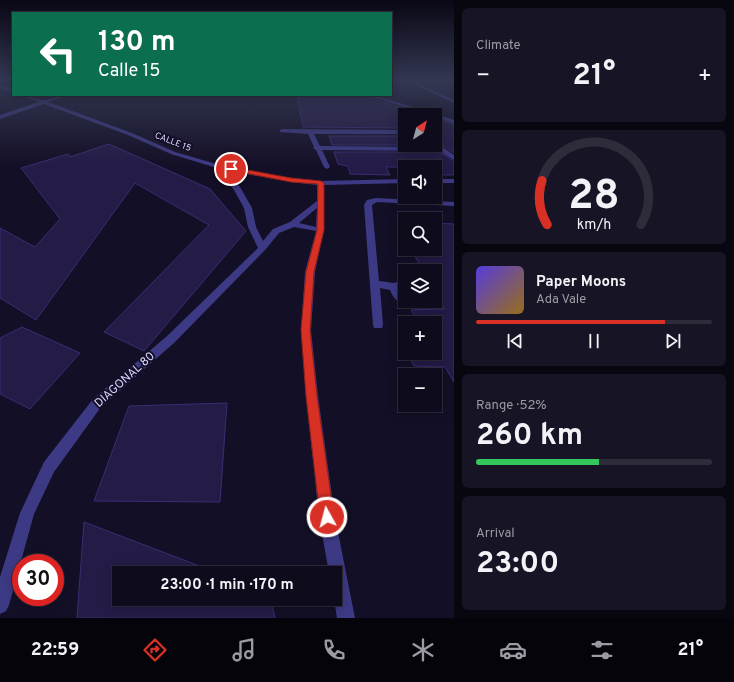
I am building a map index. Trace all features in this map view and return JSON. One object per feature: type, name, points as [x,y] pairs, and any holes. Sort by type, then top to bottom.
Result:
[{"type":"street","points":[[0,117],[26,109]]},
{"type":"street","name":"CALLE 15","points":[[61,109],[130,134],[173,153],[219,167],[291,180],[321,183],[398,181]]},
{"type":"street","points":[[417,109],[454,122]]},
{"type":"street","points":[[282,131],[398,132]]},
{"type":"street","points":[[310,132],[316,148],[327,167]]},
{"type":"street","points":[[316,148],[398,149]]},
{"type":"street","points":[[442,149],[454,158]]},
{"type":"street","points":[[219,167],[248,208],[252,227],[262,248]]},
{"type":"street","points":[[442,181],[454,181]]},
{"type":"street","points":[[321,183],[320,230],[310,272],[306,330],[312,396],[327,517],[346,618]]},
{"type":"street","points":[[378,325],[368,205],[370,202],[396,201],[454,204]]},
{"type":"street","name":"DIAGONAL 80","points":[[0,605],[27,514],[49,467],[97,403],[170,340],[262,248],[276,231],[293,224],[320,202]]},
{"type":"street","points":[[293,224],[320,230]]},
{"type":"street","points":[[374,284],[395,287]]},
{"type":"street","points":[[398,284],[395,287],[395,293],[398,298]]},
{"type":"building","points":[[300,109],[398,109],[398,128],[303,127]]},
{"type":"building","points":[[442,121],[454,125],[454,153],[442,146]]},
{"type":"building","points":[[329,136],[398,136],[398,145],[332,145]]},
{"type":"building","points":[[109,144],[210,189],[246,231],[144,351],[104,332],[209,225],[135,183],[36,320],[0,298],[0,228],[35,247],[60,219],[21,168],[68,154],[70,157]]},
{"type":"building","points":[[334,152],[439,152],[454,161],[454,175],[442,175],[442,160],[398,160],[398,167],[386,167],[390,175],[350,174],[348,166],[338,164]]},
{"type":"building","points":[[442,223],[454,224],[454,382],[445,367],[414,366],[411,360],[442,360],[442,316],[415,316],[411,310],[444,309],[442,305],[442,264],[419,264],[415,256],[442,256]]},
{"type":"building","points":[[22,327],[80,353],[30,409],[0,394],[0,338]]},
{"type":"building","points":[[227,403],[220,502],[94,501],[129,406]]},
{"type":"building","points":[[84,522],[200,566],[112,566],[112,606],[272,606],[275,618],[77,618]]},
{"type":"route","points":[[231,169],[291,180],[321,183],[320,230],[310,272],[306,330],[312,396],[327,517]]}]
